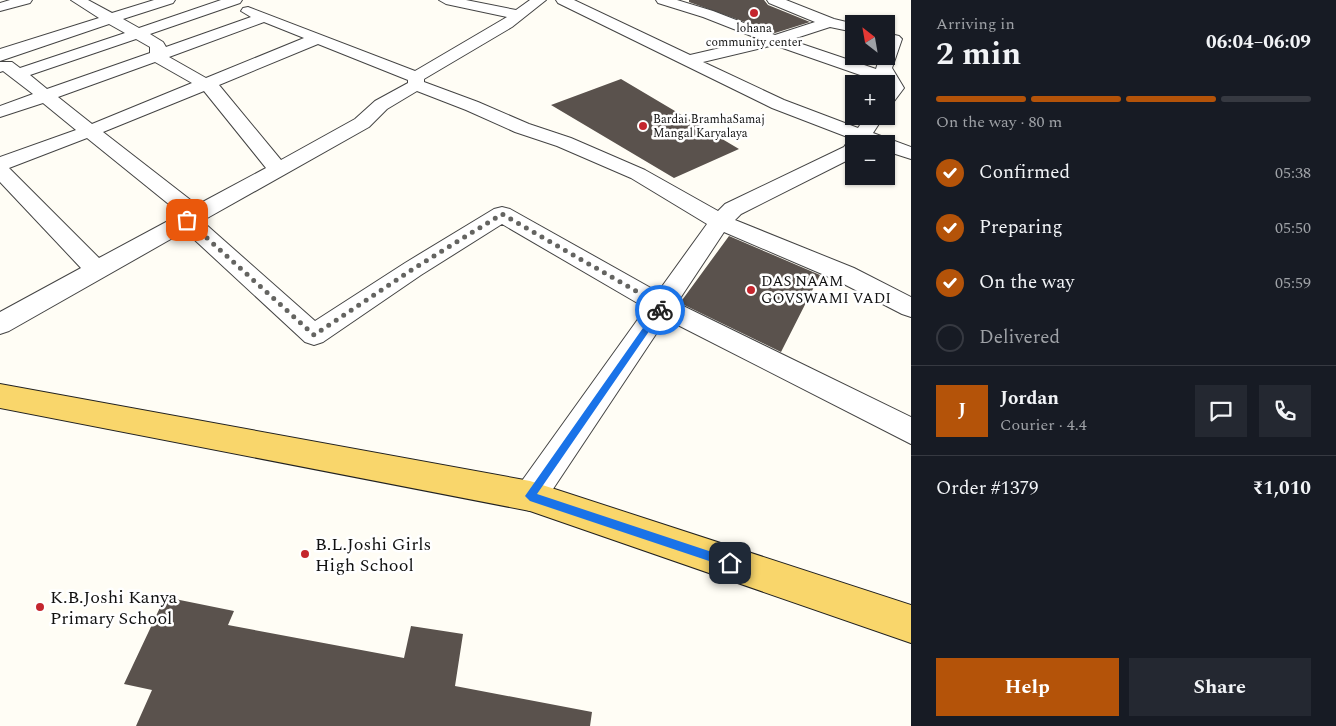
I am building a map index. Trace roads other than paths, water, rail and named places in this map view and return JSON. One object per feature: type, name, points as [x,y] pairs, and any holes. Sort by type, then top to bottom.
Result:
[{"type":"main road","points":[[0,396],[530,496],[911,624]]},
{"type":"street","points":[[0,7],[25,0]]},
{"type":"street","points":[[78,0],[158,44],[158,56]]},
{"type":"street","points":[[168,0],[4,53],[5,64],[90,131],[192,218],[314,335],[413,269],[502,214],[662,306],[911,430]]},
{"type":"street","points":[[446,0],[519,15]]},
{"type":"street","points":[[0,324],[362,123],[381,105],[539,0]]},
{"type":"street","points":[[563,0],[845,136]]},
{"type":"street","points":[[663,0],[708,14],[896,90]]},
{"type":"street","points":[[774,0],[829,22],[845,26]]},
{"type":"street","points":[[5,64],[137,33],[229,1],[522,128],[564,142],[638,174],[720,222],[845,274],[911,308]]},
{"type":"street","points":[[0,112],[265,17]]},
{"type":"street","points":[[690,60],[775,40],[829,22]]},
{"type":"street","points":[[895,33],[903,32]]},
{"type":"street","points":[[0,164],[90,131],[318,38]]},
{"type":"street","points":[[158,56],[214,89],[278,169]]},
{"type":"street","points":[[885,65],[884,68],[896,90]]},
{"type":"street","points":[[895,147],[911,153]]},
{"type":"street","points":[[530,496],[720,222],[733,209],[845,153]]},
{"type":"street","points":[[0,170],[97,270]]},
{"type":"place","name":"lohana community center","points":[[754,13]]},
{"type":"place","name":"Bardai BramhaSamaj Mangal Karyalaya","points":[[643,126]]},
{"type":"place","name":"DAS NAAM GOVSWAMI VADI","points":[[751,290]]},
{"type":"place","name":"B.L.Joshi Girls High School","points":[[305,554]]},
{"type":"place","name":"K.B.Joshi Kanya Primary School","points":[[40,607]]}]
